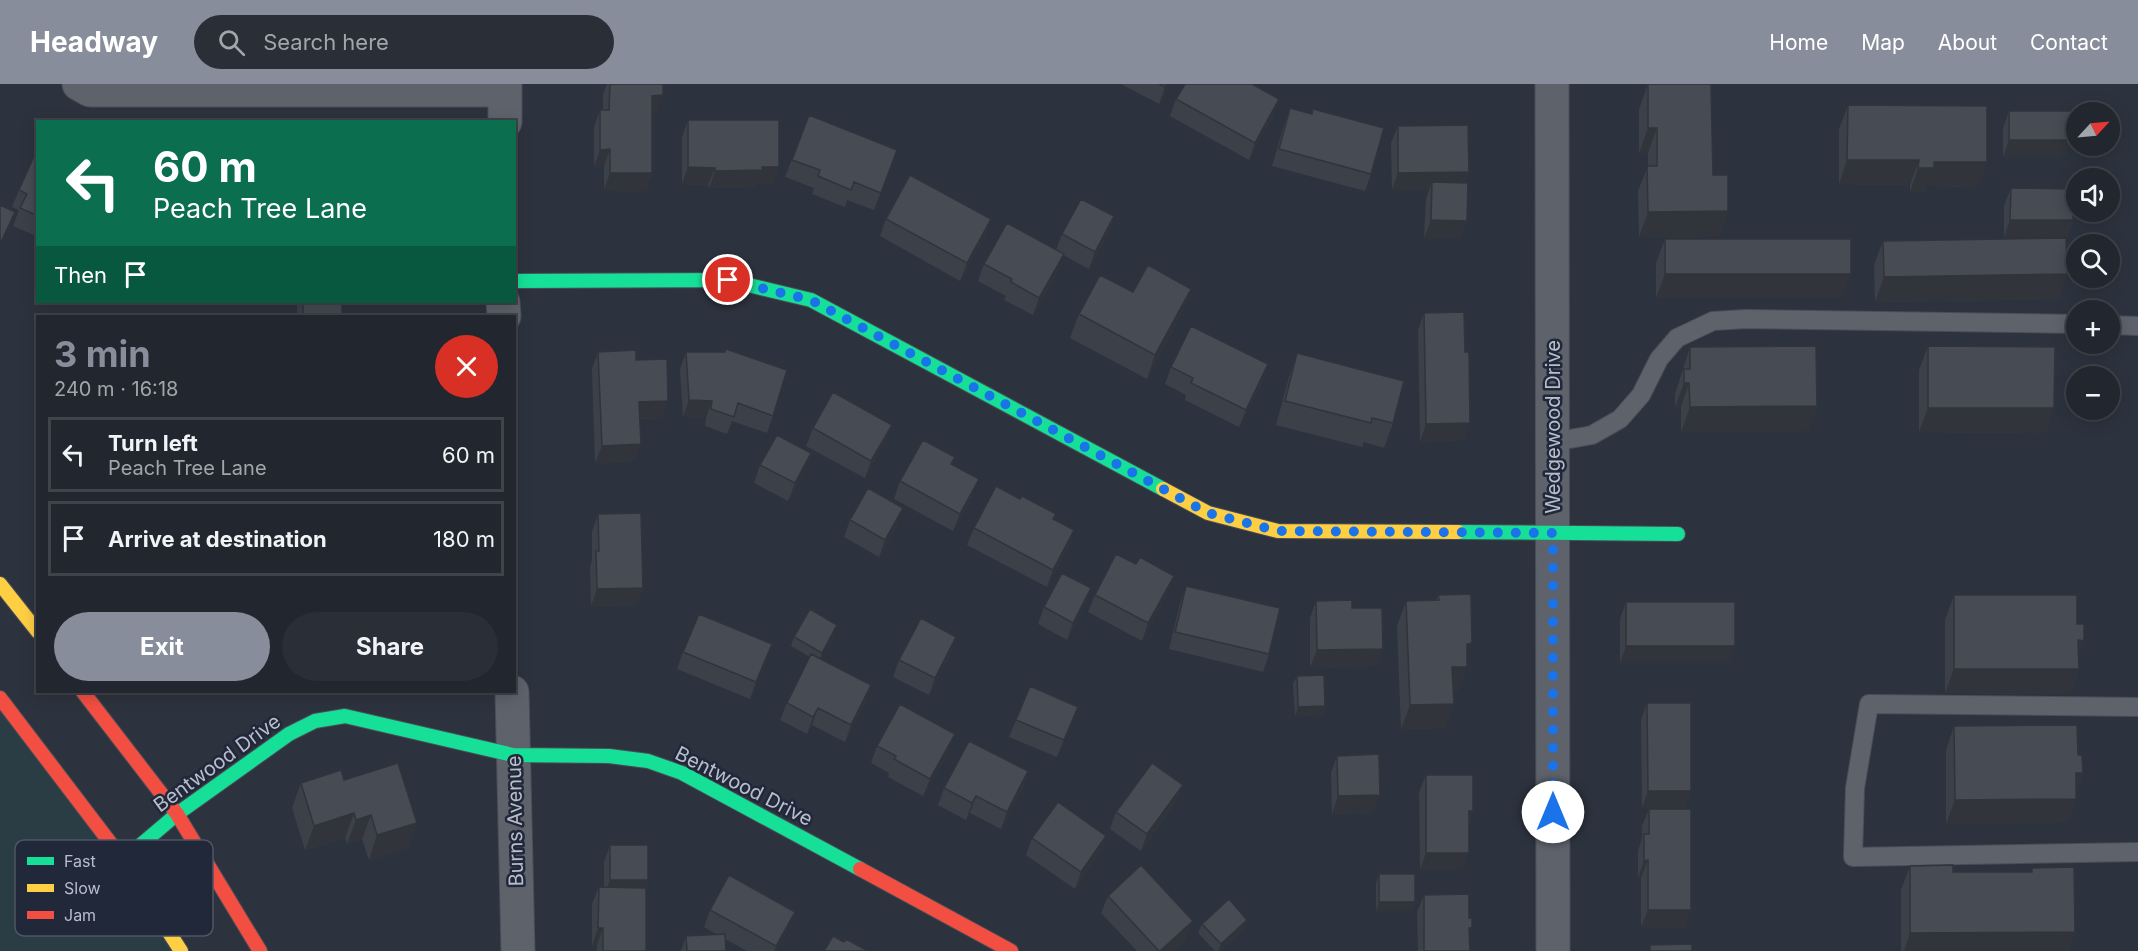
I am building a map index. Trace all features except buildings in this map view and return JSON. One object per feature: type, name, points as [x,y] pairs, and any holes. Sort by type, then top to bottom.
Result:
[{"type":"street","points":[[79,84],[90,90],[505,98]]},
{"type":"street","name":"Wedgewood Drive","points":[[1552,84],[1553,951]]},
{"type":"street","points":[[516,281],[728,280],[811,300],[1208,513],[1278,531],[1678,534]]},
{"type":"street","points":[[0,584],[36,629]]},
{"type":"street","points":[[84,693],[177,814],[193,840]]},
{"type":"street","name":"Burns Avenue","points":[[512,693],[518,951]]},
{"type":"street","points":[[0,698],[108,840]]},
{"type":"street","name":"Bentwood Drive","points":[[146,840],[177,814],[289,734],[315,721],[345,716],[513,755],[609,756],[648,761],[682,773],[1011,951]]},
{"type":"street","points":[[213,873],[260,951]]},
{"type":"street","points":[[171,936],[181,951]]},
{"type":"lane","points":[[1553,442],[1592,435],[1620,419],[1641,395],[1659,359],[1677,338],[1713,321],[1746,319],[2066,324]]},
{"type":"lane","points":[[2120,325],[2138,326]]},
{"type":"lane","points":[[2138,707],[1869,704],[1855,788],[1853,857],[2138,852]]},
{"type":"shaded area","points":[[0,698],[102,840],[15,840],[15,936],[170,936],[181,951],[0,951]]},
{"type":"traffic: fast","points":[[516,281],[728,280],[811,300],[1163,489]]},
{"type":"traffic: fast","points":[[1458,532],[1678,534]]},
{"type":"traffic: fast","points":[[146,840],[177,814],[289,734],[315,721],[345,716],[513,755],[609,756],[648,761],[682,773],[860,869]]},
{"type":"traffic: slow","points":[[1163,489],[1208,513],[1278,531],[1458,532]]},
{"type":"traffic: slow","points":[[0,584],[36,629]]},
{"type":"traffic: slow","points":[[171,936],[181,951]]},
{"type":"traffic: jam","points":[[84,693],[177,814],[193,840]]},
{"type":"traffic: jam","points":[[0,698],[108,840]]},
{"type":"traffic: jam","points":[[860,869],[1011,951]]},
{"type":"traffic: jam","points":[[213,873],[260,951]]},
{"type":"route","points":[[728,280],[811,300],[1208,513],[1278,531],[1553,533],[1553,812]]}]
